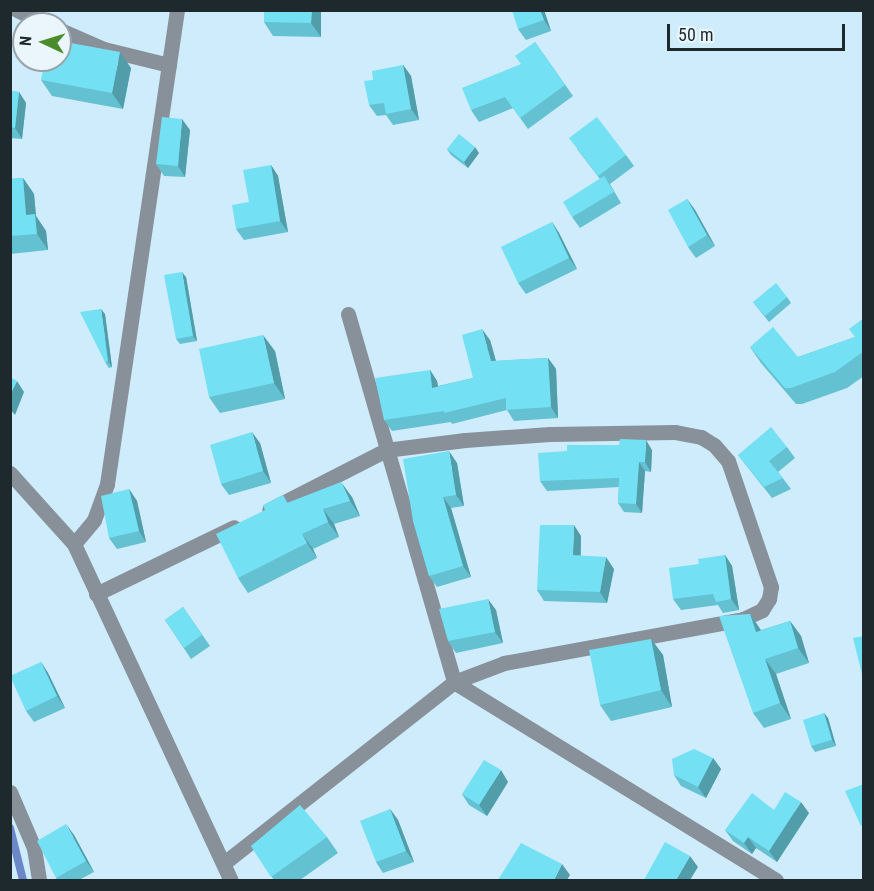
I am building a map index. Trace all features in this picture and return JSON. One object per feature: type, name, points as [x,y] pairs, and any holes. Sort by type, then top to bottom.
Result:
[{"type":"street","points":[[74,543],[94,520],[107,484],[177,10]]},
{"type":"street","points":[[72,35],[104,49],[169,64]]},
{"type":"street","points":[[348,314],[453,682],[776,880]]},
{"type":"street","points":[[96,594],[149,571],[386,450],[465,440],[550,434],[675,432],[701,437],[714,446],[728,461],[771,587],[769,599],[762,610],[743,619],[504,663],[453,682],[224,863]]},
{"type":"street","points":[[10,473],[74,543],[231,880]]},
{"type":"street","points":[[10,792],[34,848],[39,880]]},
{"type":"building","points":[[264,10],[312,10],[311,23],[264,22]]},
{"type":"building","points":[[512,10],[540,10],[544,20],[518,29]]},
{"type":"building","points":[[535,42],[565,85],[520,118],[505,97],[471,110],[462,88],[521,64],[515,56]]},
{"type":"building","points":[[72,43],[120,52],[112,93],[41,80],[43,72],[72,72]]},
{"type":"building","points":[[403,65],[411,109],[386,114],[384,103],[369,105],[364,81],[373,80],[372,71]]},
{"type":"building","points":[[10,91],[19,92],[15,128],[10,127]]},
{"type":"building","points":[[162,117],[182,119],[178,166],[156,164]]},
{"type":"building","points":[[597,117],[626,155],[598,176],[569,138]]},
{"type":"building","points":[[459,134],[475,147],[464,162],[447,149]]},
{"type":"building","points":[[271,165],[280,221],[236,229],[232,205],[249,202],[243,170]]},
{"type":"building","points":[[604,176],[614,192],[572,217],[563,202]]},
{"type":"building","points":[[23,178],[26,215],[35,214],[37,234],[10,236],[10,179]]},
{"type":"building","points":[[687,199],[707,235],[688,247],[668,210]]},
{"type":"building","points":[[552,222],[569,258],[518,283],[501,247]]},
{"type":"building","points":[[182,272],[193,336],[176,339],[164,275]]},
{"type":"building","points":[[776,283],[787,297],[765,316],[753,302]]},
{"type":"building","points":[[101,309],[108,361],[105,362],[80,312]]},
{"type":"building","points":[[864,318],[864,351],[835,372],[791,388],[785,388],[750,347],[773,327],[798,357],[855,337],[849,329]]},
{"type":"building","points":[[482,329],[491,361],[548,358],[551,407],[506,410],[506,398],[444,413],[444,411],[384,420],[375,378],[430,370],[432,388],[473,378],[462,335]]},
{"type":"building","points":[[263,335],[274,383],[209,397],[199,349]]},
{"type":"building","points":[[10,377],[17,381],[10,395]]},
{"type":"building","points":[[771,427],[787,447],[769,461],[783,478],[764,487],[738,455]]},
{"type":"building","points":[[252,432],[263,471],[221,484],[210,445]]},
{"type":"building","points":[[620,439],[646,440],[645,462],[639,462],[636,504],[618,503],[619,478],[540,481],[538,453],[567,451],[567,445],[619,445]]},
{"type":"building","points":[[449,451],[456,495],[443,497],[463,566],[429,576],[413,521],[403,459]]},
{"type":"building","points":[[341,482],[350,501],[323,509],[328,522],[302,534],[307,543],[238,578],[216,534],[265,510],[263,505],[283,495],[287,503]]},
{"type":"building","points":[[129,489],[139,531],[109,538],[101,496]]},
{"type":"building","points":[[540,525],[574,525],[573,555],[606,557],[600,592],[537,590]]},
{"type":"building","points":[[725,555],[731,599],[716,602],[713,594],[673,599],[669,568],[699,564],[698,559]]},
{"type":"building","points":[[488,599],[495,632],[448,641],[439,609]]},
{"type":"building","points":[[183,607],[202,635],[184,648],[165,620]]},
{"type":"building","points":[[750,614],[756,632],[790,621],[798,648],[765,659],[780,703],[753,713],[719,616]]},
{"type":"building","points":[[864,636],[864,678],[863,678],[853,638]]},
{"type":"building","points":[[651,639],[661,690],[600,705],[589,650]]},
{"type":"building","points":[[41,662],[57,696],[26,711],[10,676]]},
{"type":"building","points":[[824,713],[832,740],[811,746],[803,720]]},
{"type":"building","points":[[694,749],[713,758],[698,787],[674,775],[672,759]]},
{"type":"building","points":[[484,760],[501,770],[479,805],[462,794]]},
{"type":"building","points":[[864,784],[864,824],[861,826],[845,791]]},
{"type":"building","points":[[785,792],[801,802],[769,851],[748,837],[744,843],[725,830],[752,793],[774,810]]},
{"type":"building","points":[[300,805],[327,837],[271,877],[251,846]]},
{"type":"building","points":[[390,809],[406,851],[376,862],[360,821]]},
{"type":"building","points":[[66,824],[86,861],[56,878],[37,841]]},
{"type":"building","points":[[665,842],[690,856],[676,880],[644,880]]},
{"type":"building","points":[[521,843],[562,864],[554,880],[498,880]]},
{"type":"waterway","points":[[10,828],[23,880]]}]
